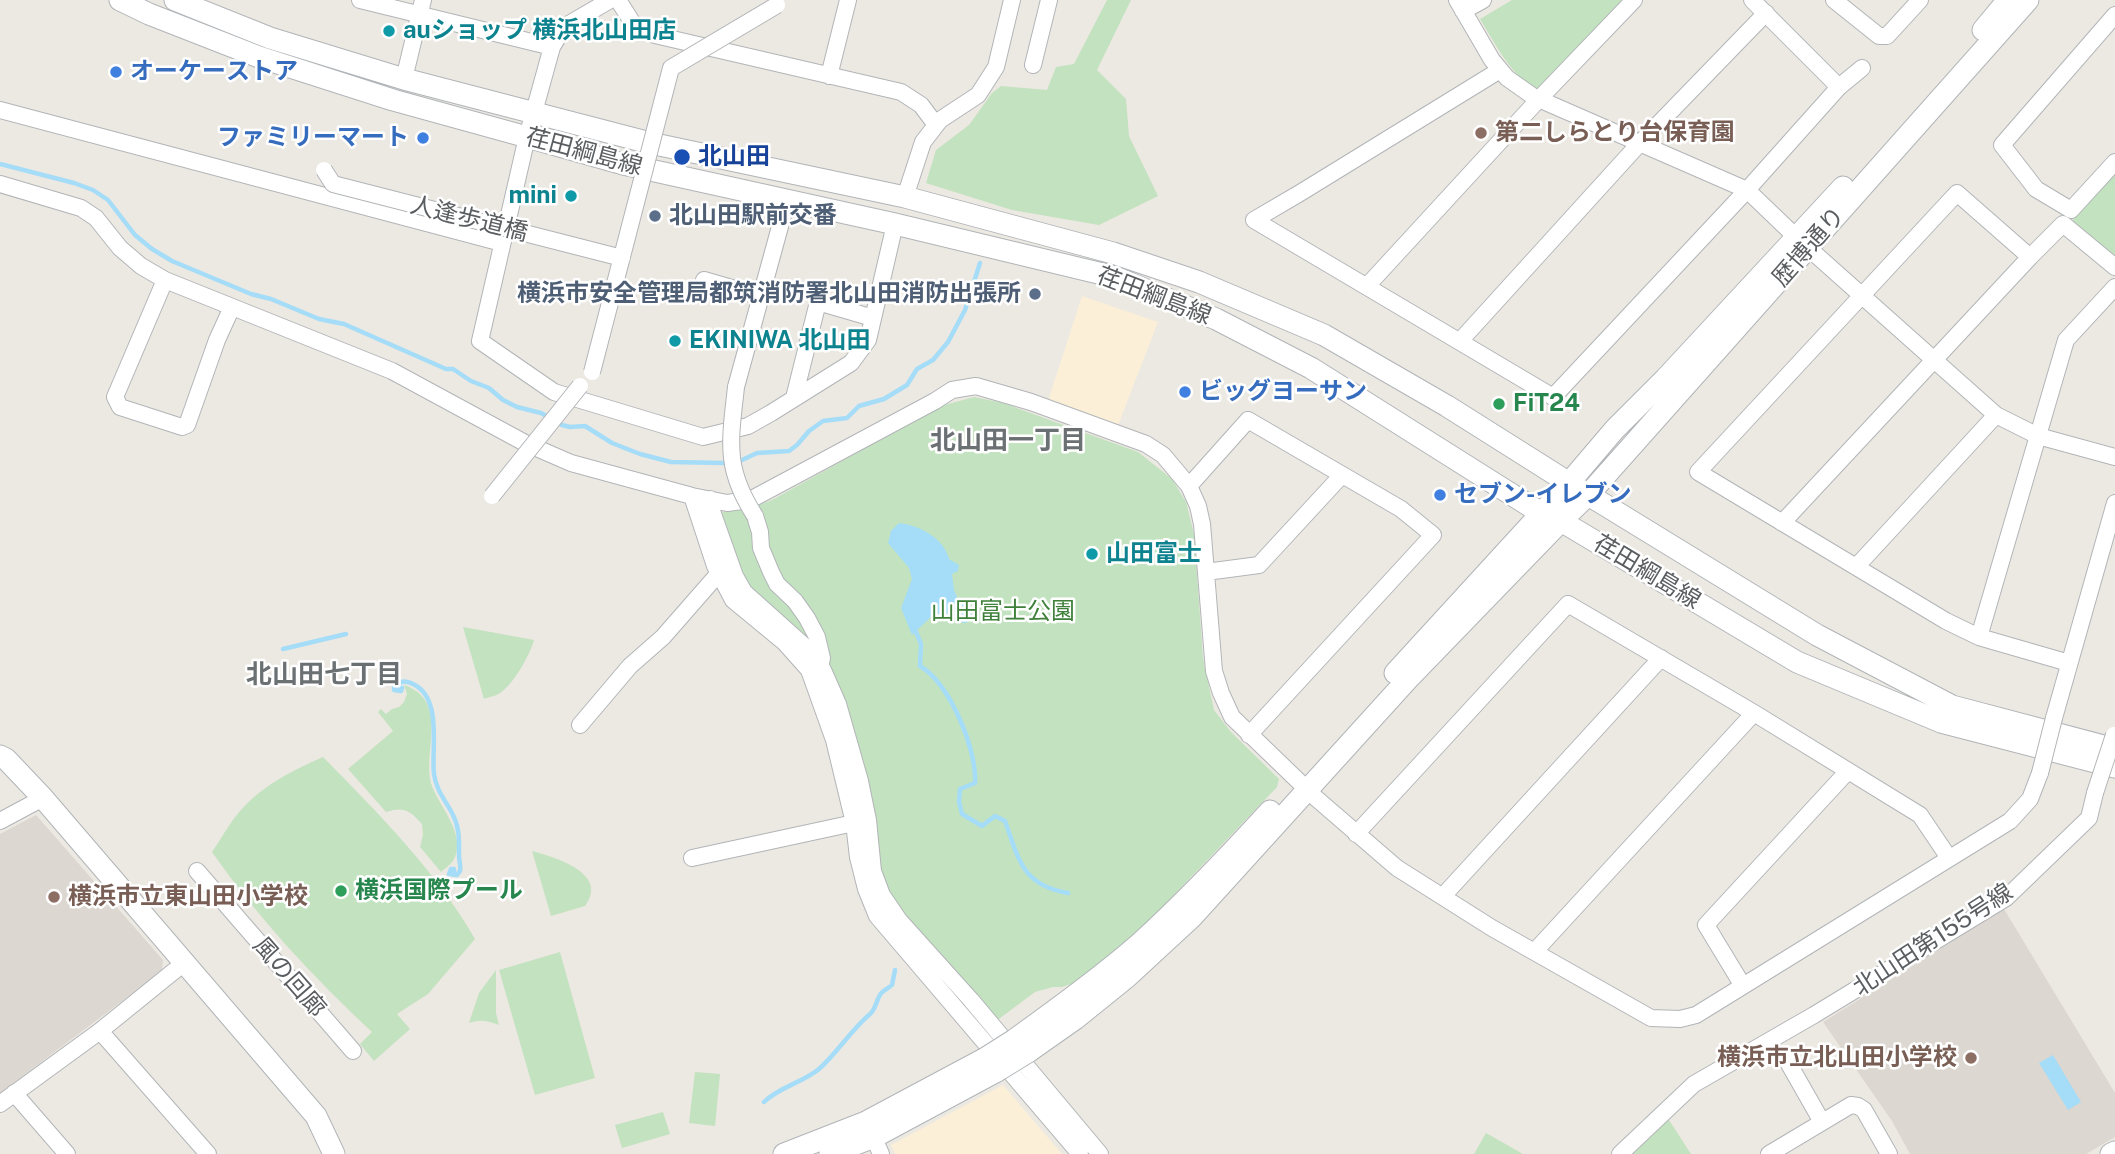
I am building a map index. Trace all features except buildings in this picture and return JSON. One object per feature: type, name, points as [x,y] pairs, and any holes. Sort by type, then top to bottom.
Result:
[{"type":"main road","name":"荏田綱島線","points":[[120,0],[259,57],[393,100],[623,164],[1115,276],[1216,319],[1311,368],[1551,517],[1797,662],[1941,722],[2115,767]]},
{"type":"main road","name":"荏田綱島線","points":[[175,0],[270,38],[404,79],[650,143],[905,197],[1114,253],[1199,282],[1312,330],[1447,405],[1817,635],[1952,706],[2115,739]]},
{"type":"main road","name":"歴博通り","points":[[1551,517],[1589,494],[2008,0]]},
{"type":"main road","name":"歴博通り","points":[[1551,517],[1569,483],[1615,429],[1802,242],[2028,0]]},
{"type":"main road","points":[[830,1154],[873,1138],[990,1065],[1016,1044],[1075,1020],[1127,977],[1192,917],[1303,785],[1551,517]]},
{"type":"main road","points":[[0,756],[43,798],[316,1116],[334,1154]]},
{"type":"main road","points":[[784,1154],[873,1138]]},
{"type":"street","points":[[360,0],[421,8],[552,47]]},
{"type":"street","points":[[610,0],[564,27],[552,47],[527,137],[480,341],[554,392],[703,437],[748,426],[851,363],[869,340],[895,224]]},
{"type":"street","points":[[618,0],[634,24],[655,35],[901,92],[920,105],[936,125]]},
{"type":"street","points":[[829,76],[848,0]]},
{"type":"street","points":[[905,197],[923,142],[940,120],[978,95],[996,67],[1012,0]]},
{"type":"street","points":[[1033,65],[1049,0]]},
{"type":"street","points":[[1483,0],[1460,5],[1492,60],[1507,78],[1539,99],[1747,191],[1996,415],[2038,436],[2115,457]]},
{"type":"street","points":[[1367,286],[1634,0]]},
{"type":"street","points":[[1752,0],[1839,88]]},
{"type":"street","points":[[1834,0],[1879,36],[1887,36],[1920,0]]},
{"type":"street","points":[[492,496],[592,372],[629,260],[671,68],[777,5]]},
{"type":"street","points":[[404,79],[421,8]]},
{"type":"street","points":[[1460,341],[1639,144],[1766,13]]},
{"type":"street","points":[[2115,15],[2002,145],[2036,189],[2071,210],[2115,162]]},
{"type":"street","points":[[1500,70],[1254,220],[1553,397],[1747,191],[1839,88],[1862,68]]},
{"type":"street","points":[[0,110],[502,243]]},
{"type":"street","name":"人逢歩道橋","points":[[324,170],[333,184],[629,260]]},
{"type":"street","points":[[0,184],[81,208],[96,218],[120,248],[141,266],[165,280],[392,371],[526,443],[571,463],[692,496],[727,503],[750,500],[952,390],[976,386],[1031,402],[1146,444],[1163,455],[1189,486],[1198,506],[1202,524],[1214,671],[1232,717],[1356,834],[1397,868],[1492,928],[1650,1018],[1680,1019],[1696,1015],[2010,821],[2030,799],[2040,773],[2115,503]]},
{"type":"street","points":[[2030,257],[1956,192],[1698,472],[1946,621],[1979,637],[2069,663]]},
{"type":"street","points":[[785,212],[736,387],[731,437],[733,471],[739,490],[755,516],[761,532],[761,548],[777,584],[795,601],[817,637],[822,658],[820,666]]},
{"type":"street","points":[[1782,523],[2063,224],[2115,267]]},
{"type":"street","points":[[165,280],[115,397],[120,407],[182,427],[187,425],[217,340],[232,307]]},
{"type":"street","points":[[704,280],[762,297]]},
{"type":"street","points":[[1979,637],[2066,340],[2115,287]]},
{"type":"street","points":[[794,398],[818,302],[873,318]]},
{"type":"street","points":[[1856,567],[1996,415]]},
{"type":"street","points":[[1189,486],[1248,420],[1401,509],[1433,535],[1250,735]]},
{"type":"street","points":[[1206,572],[1258,565],[1342,475]]},
{"type":"street","points":[[692,496],[719,573],[733,600],[784,642],[809,670],[834,740],[866,889],[877,916],[1080,1154]]},
{"type":"street","points":[[710,499],[735,576],[744,592],[811,652],[838,704],[860,781],[868,820],[871,861],[882,895],[898,920],[1016,1044],[1100,1154]]},
{"type":"street","points":[[580,725],[630,666],[663,637],[719,573]]},
{"type":"street","points":[[1356,834],[1568,604],[1754,713],[1920,815],[1949,859]]},
{"type":"street","points":[[1443,895],[1661,658]]},
{"type":"street","points":[[1535,951],[1754,713]]},
{"type":"street","name":"北山田第155号線","points":[[1620,1154],[1694,1084],[1814,1015],[2006,898],[2089,818],[2095,793],[2115,739]]},
{"type":"street","points":[[1743,986],[1706,925],[1848,771]]},
{"type":"street","points":[[0,821],[43,798]]},
{"type":"street","points":[[692,858],[854,824]]},
{"type":"street","name":"風の回廊","points":[[198,870],[353,1051]]},
{"type":"street","points":[[0,1104],[100,1031],[184,963]]},
{"type":"street","points":[[100,1031],[208,1154]]},
{"type":"street","points":[[1785,1057],[1822,1122]]},
{"type":"street","points":[[14,1093],[67,1154]]},
{"type":"street","points":[[1769,1154],[1851,1105],[1864,1110],[1885,1153]]},
{"type":"shaded area","points":[[1082,296],[1158,322],[1117,428],[1048,401]]},
{"type":"shaded area","name":"横浜市立東山田小学校","points":[[36,815],[163,960],[162,971],[0,1093],[0,834]]},
{"type":"shaded area","name":"横浜市立北山田小学校","points":[[2004,909],[2115,1093],[2115,1137],[2086,1154],[1910,1154],[1892,1121],[1823,1022]]},
{"type":"shaded area","points":[[1003,1085],[1062,1154],[895,1154],[891,1145]]},
{"type":"green space","points":[[1107,0],[1131,0],[1097,70],[1126,99],[1129,136],[1158,196],[1099,225],[1012,210],[926,183],[936,150],[969,125],[992,93],[1001,86],[1047,90],[1056,67],[1074,64]]},
{"type":"green space","points":[[1512,0],[1627,0],[1539,93],[1520,78],[1480,19]]},
{"type":"green space","points":[[2115,171],[2115,260],[2073,224],[2073,214]]},
{"type":"green space","name":"山田富士公園","points":[[974,397],[1003,403],[1138,452],[1172,479],[1186,502],[1194,534],[1203,658],[1214,710],[1231,732],[1279,779],[1277,787],[1128,943],[1080,981],[1035,992],[988,1027],[883,911],[818,676],[742,598],[705,515],[751,508],[772,500],[941,406]]},
{"type":"green space","points":[[463,627],[534,640],[515,677],[498,694],[484,699]]},
{"type":"green space","points":[[404,685],[418,693],[427,703],[432,729],[432,786],[451,822],[457,842],[453,861],[441,872],[420,847],[422,824],[407,811],[386,812],[348,769],[393,731],[378,712],[381,709],[386,714],[404,702],[407,694]]},
{"type":"green space","name":"横浜国際プール","points":[[323,757],[424,866],[475,939],[428,994],[397,1014],[410,1029],[374,1061],[360,1044],[372,1032],[287,946],[212,852],[236,816],[258,794],[289,773]]},
{"type":"green space","points":[[532,851],[565,862],[585,876],[590,884],[591,894],[585,906],[551,916]]},
{"type":"green space","points":[[560,952],[595,1078],[535,1095],[499,970]]},
{"type":"green space","points":[[496,970],[496,1013],[499,1025],[484,1021],[469,1023],[479,993]]},
{"type":"green space","points":[[695,1072],[720,1074],[715,1126],[689,1123]]},
{"type":"green space","points":[[663,1112],[670,1134],[622,1148],[615,1125]]},
{"type":"green space","points":[[1667,1117],[1691,1154],[1628,1154]]},
{"type":"green space","points":[[1486,1133],[1523,1154],[1474,1154]]},
{"type":"water","points":[[899,523],[930,534],[942,545],[949,559],[959,565],[958,571],[952,574],[954,590],[960,604],[967,603],[971,610],[971,618],[966,623],[956,622],[935,613],[912,635],[901,608],[912,579],[909,568],[888,543],[891,531]]},
{"type":"water","points":[[2053,1055],[2081,1102],[2068,1110],[2039,1063]]},
{"type":"waterway","points":[[0,164],[93,190],[108,200],[135,235],[172,261],[319,319],[344,324],[446,369],[453,369],[517,407],[541,413],[562,425],[585,426],[612,443],[671,462],[724,463],[742,460],[757,453],[789,451],[823,421],[847,418],[859,406],[884,399],[907,385],[917,369],[933,360],[948,342],[965,310],[980,263]]},
{"type":"waterway","points":[[916,632],[921,644],[920,666],[942,687],[951,702],[960,718],[971,753],[975,783],[960,789],[962,814],[982,826],[995,816],[1005,821],[1024,869],[1041,884],[1068,893]]},
{"type":"waterway","points":[[283,649],[346,634]]},
{"type":"waterway","points":[[398,687],[402,688],[401,691],[394,690],[396,684],[413,684],[429,700],[434,725],[435,780],[455,818],[458,834],[460,871],[457,875],[449,874],[451,869],[454,869],[453,871]]},
{"type":"waterway","points":[[764,1102],[812,1074],[826,1062],[872,1012],[881,994],[892,985],[895,970]]},
{"type":"place","name":"auショップ 横浜北山田店","points":[[389,31]]},
{"type":"place","name":"オーケーストア","points":[[116,72]]},
{"type":"place","name":"第二しらとり台保育園","points":[[1481,133]]},
{"type":"place","name":"ファミリーマート","points":[[423,138]]},
{"type":"place","name":"北山田","points":[[682,157]]},
{"type":"place","name":"mini","points":[[571,196]]},
{"type":"place","name":"北山田駅前交番","points":[[655,216]]},
{"type":"place","name":"横浜市安全管理局都筑消防署北山田消防出張所","points":[[1035,294]]},
{"type":"place","name":"EKINIWA 北山田","points":[[675,341]]},
{"type":"place","name":"ビッグヨーサン","points":[[1185,392]]},
{"type":"place","name":"FiT24","points":[[1499,404]]},
{"type":"place","name":"セブン-イレブン","points":[[1440,495]]},
{"type":"place","name":"山田富士","points":[[1092,554]]},
{"type":"place","name":"横浜国際プール","points":[[341,891]]},
{"type":"place","name":"横浜市立東山田小学校","points":[[54,897]]},
{"type":"place","name":"横浜市立北山田小学校","points":[[1971,1058]]},
{"type":"district","name":"北山田一丁目","points":[[1008,441]]},
{"type":"district","name":"北山田七丁目","points":[[324,675]]}]
